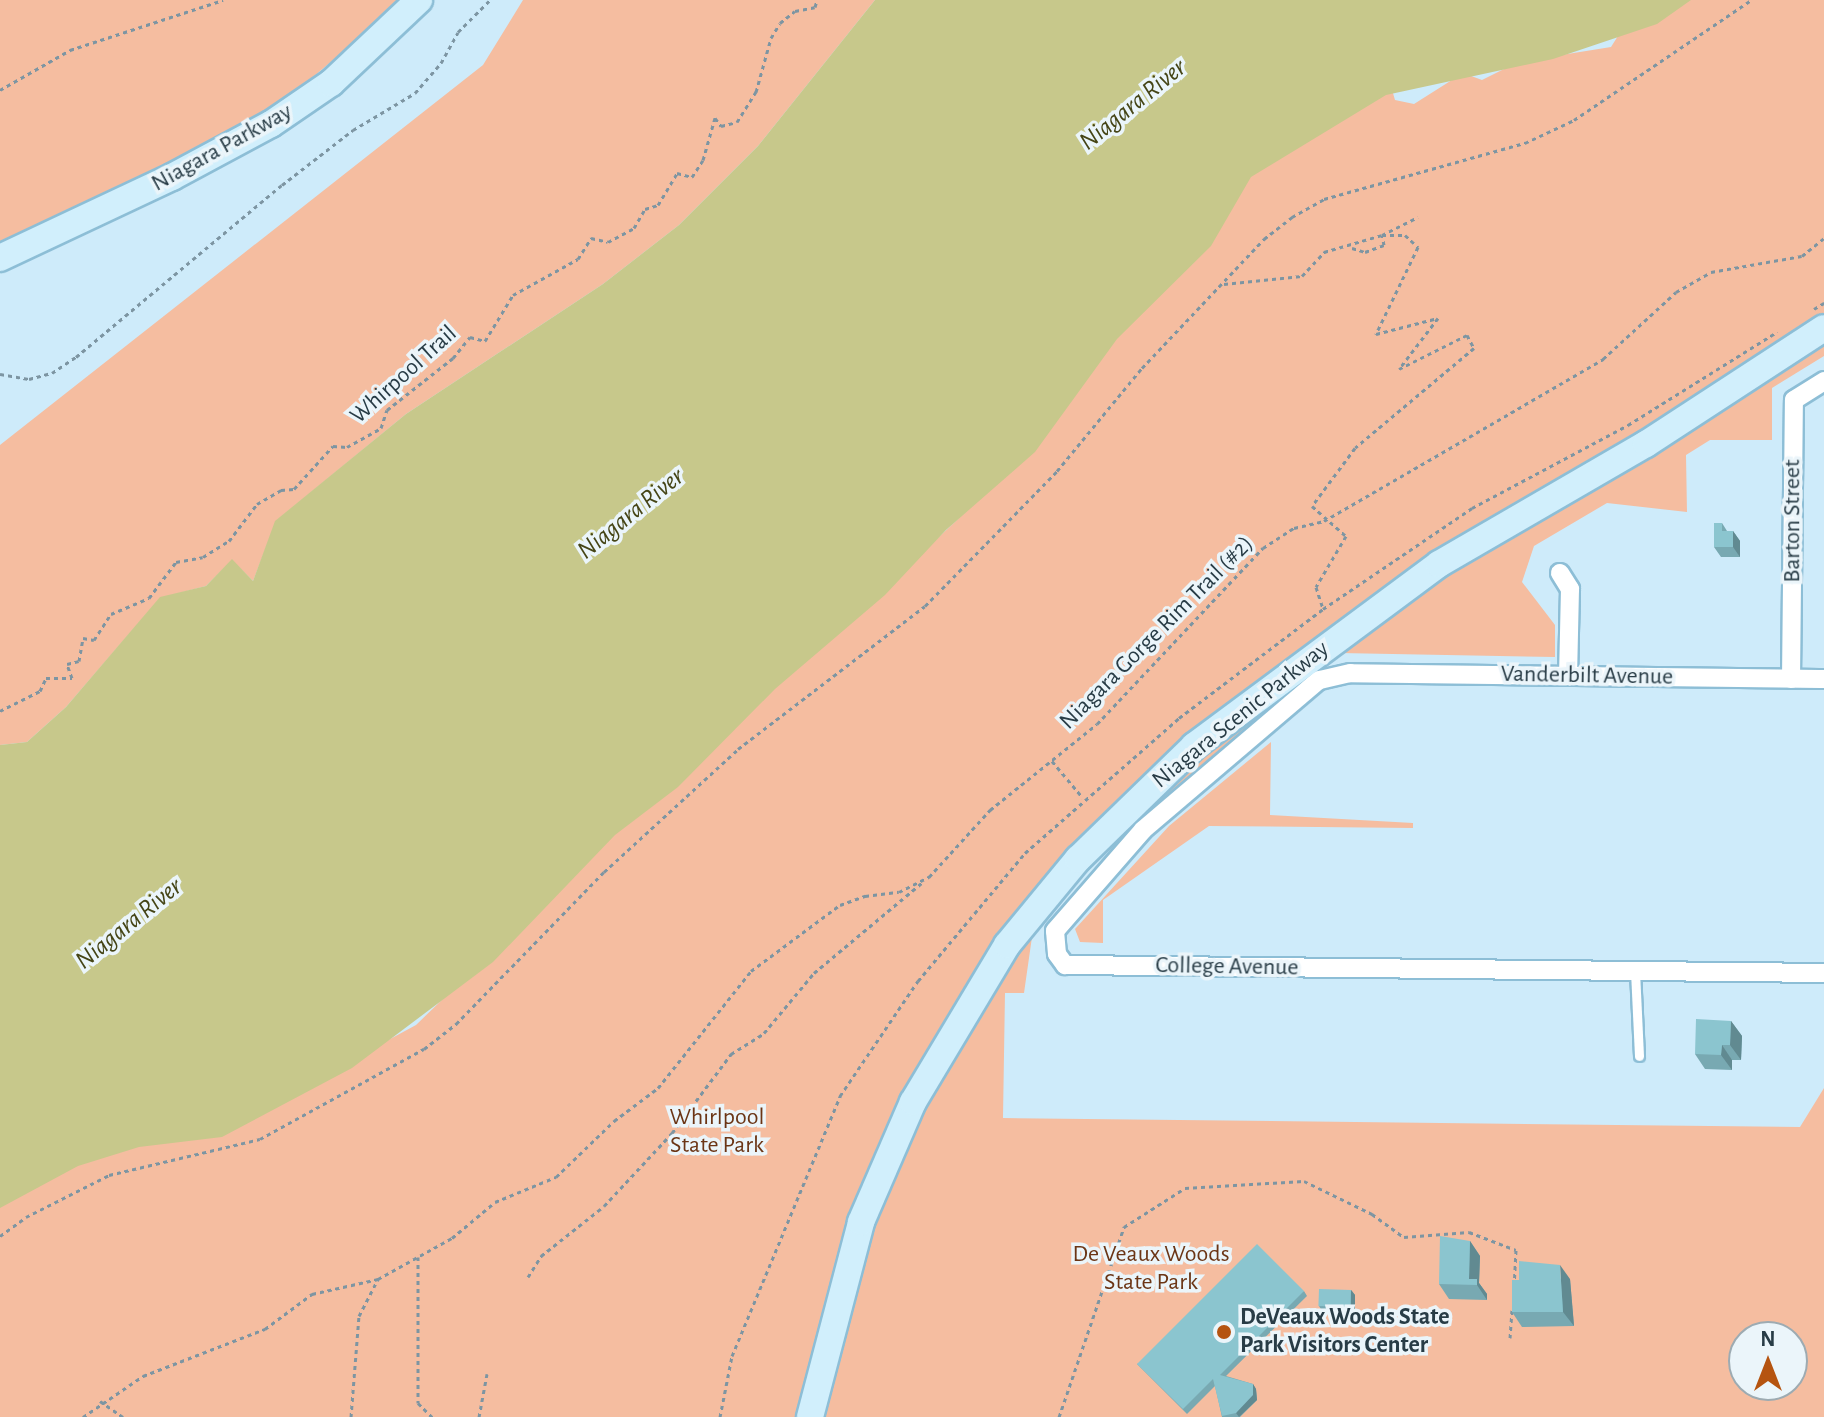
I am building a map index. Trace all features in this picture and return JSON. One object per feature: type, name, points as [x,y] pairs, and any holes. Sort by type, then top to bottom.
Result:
[{"type":"main road","name":"Niagara Parkway","points":[[0,258],[172,177],[271,124],[331,83],[388,35],[419,0]]},
{"type":"main road","name":"Niagara Scenic Parkway","points":[[810,1417],[861,1222],[908,1114],[1007,945],[1078,859],[1194,746],[1439,564],[1646,444],[1824,328]]},
{"type":"street","name":"Barton Street","points":[[1791,679],[1794,400],[1824,381]]},
{"type":"street","points":[[1560,573],[1570,589],[1568,676]]},
{"type":"street","name":"Vanderbilt Avenue","points":[[1350,673],[1824,679]]},
{"type":"street","name":"College Avenue","points":[[1350,673],[1319,680],[1143,830],[1063,915],[1055,931],[1057,954],[1065,965],[1824,973]]},
{"type":"lane","points":[[1635,971],[1639,1056]]},
{"type":"path","points":[[0,90],[70,50],[223,0]]},
{"type":"path","points":[[0,374],[29,379],[52,373],[76,357],[353,130],[415,93],[441,63],[458,32],[490,0]]},
{"type":"path","name":"Whirpool Trail","points":[[0,711],[40,691],[46,678],[72,678],[67,664],[79,661],[83,638],[94,640],[111,614],[149,598],[176,562],[203,557],[229,541],[257,504],[294,489],[333,446],[347,447],[381,428],[387,410],[453,358],[470,337],[485,341],[513,295],[578,259],[591,238],[608,242],[634,228],[645,209],[658,205],[677,173],[692,177],[703,160],[715,118],[721,126],[737,122],[756,92],[771,38],[780,23],[795,11],[815,7],[817,0]]},
{"type":"path","points":[[0,1236],[53,1202],[109,1175],[260,1139],[424,1049],[511,971],[604,872],[738,749],[925,606],[1057,471],[1142,368],[1264,239],[1324,199],[1525,143],[1574,120],[1751,0]]},
{"type":"path","points":[[1222,284],[1302,276],[1324,252],[1350,248],[1418,217]]},
{"type":"path","points":[[1350,248],[1365,252],[1384,245],[1382,235]]},
{"type":"path","points":[[1323,609],[1316,587],[1346,536],[1324,521],[1312,506],[1355,448],[1474,348],[1467,335],[1399,369],[1438,318],[1376,334],[1418,247],[1405,235],[1382,235]]},
{"type":"path","name":"Niagara Gorge Rim Trail (#2)","points":[[83,1417],[100,1401],[143,1376],[265,1329],[312,1294],[378,1279],[452,1238],[495,1202],[556,1177],[614,1121],[658,1088],[751,971],[840,905],[899,892],[929,877],[990,810],[1097,724],[1263,548],[1294,528],[1324,521],[1603,359],[1676,292],[1711,272],[1802,256],[1824,238]]},
{"type":"path","points":[[1052,760],[1083,798]]},
{"type":"path","points":[[528,1277],[541,1256],[604,1206],[672,1133],[731,1054],[764,1033],[814,973],[929,877]]},
{"type":"path","points":[[1059,1417],[1124,1227],[1185,1188],[1304,1181],[1372,1214],[1404,1237],[1469,1232],[1516,1250],[1513,1294]]},
{"type":"path","points":[[418,1257],[418,1403],[432,1417]]},
{"type":"path","points":[[351,1417],[359,1316],[378,1279]]},
{"type":"path","points":[[1510,1338],[1512,1309]]},
{"type":"path","points":[[479,1417],[487,1374]]},
{"type":"path","points":[[100,1401],[123,1417]]},
{"type":"green space","points":[[0,0],[404,0],[300,88],[227,137],[0,243]]},
{"type":"green space","points":[[523,0],[875,0],[758,146],[679,225],[603,284],[406,414],[276,521],[253,581],[232,560],[206,586],[160,598],[66,707],[27,742],[0,745],[0,445],[483,65]]},
{"type":"green space","name":"Whirlpool State Park","points":[[1656,0],[1824,0],[1824,356],[1772,388],[1772,440],[1710,440],[1686,455],[1687,512],[1607,503],[1534,546],[1522,582],[1555,625],[1555,657],[1339,653],[1117,837],[1033,930],[1024,993],[1005,993],[1003,1118],[1800,1127],[1824,1088],[1824,1417],[0,1417],[0,1196],[107,1146],[246,1117],[416,1025],[515,929],[555,863],[892,581],[1022,459],[1142,270],[1193,264],[1201,212],[1249,158],[1390,83],[1395,100],[1414,104],[1463,73],[1482,80],[1518,62],[1611,47],[1635,9]]},
{"type":"green space","points":[[1271,742],[1270,815],[1413,823],[1413,828],[1209,826],[1103,900],[1103,943],[1080,942],[1075,929],[1169,826]]},
{"type":"water","name":"Niagara River","points":[[875,0],[1691,0],[1657,24],[1553,59],[1386,95],[1251,177],[1211,246],[1117,339],[1035,452],[946,530],[885,595],[775,689],[678,787],[615,835],[493,962],[352,1068],[222,1137],[139,1147],[78,1166],[0,1208],[0,745],[27,742],[66,707],[160,597],[206,586],[232,559],[253,581],[275,521],[406,414],[603,284],[679,225],[758,146]]},
{"type":"building","points":[[1714,523],[1722,523],[1722,531],[1733,531],[1733,547],[1714,547]]},
{"type":"building","points":[[1696,1019],[1731,1021],[1730,1045],[1722,1045],[1721,1055],[1695,1054]]},
{"type":"building","points":[[1440,1236],[1470,1241],[1469,1279],[1477,1279],[1477,1285],[1439,1284]]},
{"type":"building","name":"DeVeaux Woods State Park Visitors Center","points":[[1257,1244],[1304,1291],[1220,1375],[1253,1384],[1253,1395],[1236,1413],[1222,1416],[1213,1379],[1183,1409],[1137,1364]]},
{"type":"building","points":[[1519,1261],[1560,1265],[1563,1312],[1512,1312],[1512,1280],[1519,1280]]},
{"type":"building","points":[[1319,1289],[1351,1290],[1350,1307],[1318,1306]]},
{"type":"place","name":"DeVeaux Woods State Park Visitors Center","points":[[1224,1332]]},
{"type":"park label","name":"De Veaux Woods State Park","points":[[1151,1269]]}]
